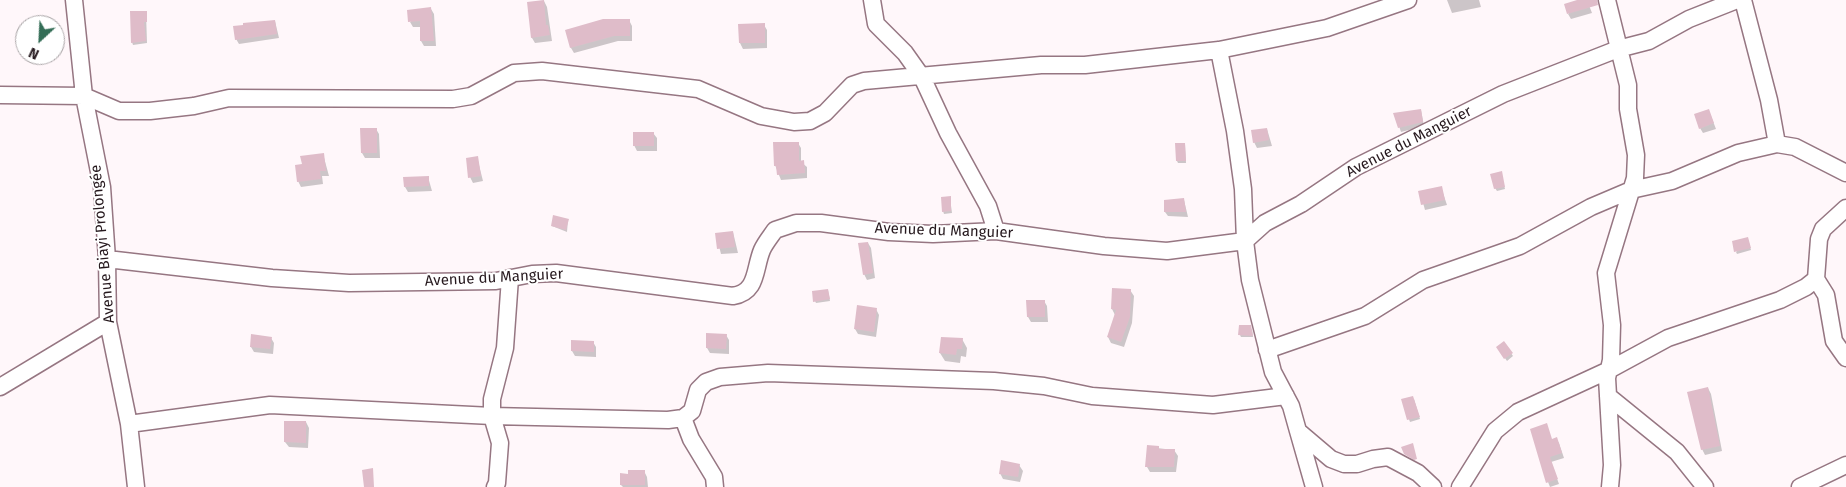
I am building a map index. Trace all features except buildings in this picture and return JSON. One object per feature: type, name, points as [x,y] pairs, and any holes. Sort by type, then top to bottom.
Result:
[{"type":"street","name":"Avenue Biayi Prolongée","points":[[74,0],[84,96],[102,187],[107,259],[108,322],[129,424],[136,487]]},
{"type":"street","points":[[872,0],[876,24],[905,53],[922,77],[948,133],[988,206],[996,231]]},
{"type":"street","points":[[0,95],[84,96],[110,109],[134,111],[194,106],[229,98],[453,99],[471,96],[514,73],[542,71],[698,89],[761,116],[794,122],[810,121],[825,113],[852,85],[864,80],[922,77],[1041,65],[1086,65],[1219,50],[1328,28],[1408,0]]},
{"type":"street","points":[[1607,0],[1628,85],[1628,109],[1636,155],[1635,178],[1606,273],[1612,326],[1608,396],[1612,465],[1610,487]]},
{"type":"street","name":"Avenue du Manguier","points":[[107,259],[272,278],[349,283],[496,281],[532,274],[556,273],[733,296],[743,294],[749,289],[762,250],[775,230],[796,223],[861,226],[889,232],[933,234],[996,231],[1104,246],[1167,251],[1245,241],[1265,223],[1301,204],[1356,167],[1503,94],[1618,49],[1649,41],[1689,19],[1737,0]]},
{"type":"street","points":[[1743,0],[1769,100],[1777,144]]},
{"type":"street","points":[[1219,50],[1235,131],[1243,189],[1245,241],[1250,280],[1267,350],[1276,379],[1286,396],[1314,487]]},
{"type":"street","points":[[1267,350],[1365,316],[1423,280],[1520,246],[1591,207],[1631,190],[1672,181],[1738,153],[1777,144],[1795,147],[1846,173]]},
{"type":"street","points":[[1846,208],[1822,229],[1819,239],[1816,278],[1826,295],[1834,341],[1846,358]]},
{"type":"street","points":[[495,487],[497,483],[500,443],[492,416],[492,399],[505,348],[510,278]]},
{"type":"street","points":[[1460,487],[1495,431],[1518,412],[1609,370],[1668,338],[1780,300],[1806,287],[1816,278]]},
{"type":"street","points":[[0,387],[108,322]]},
{"type":"street","points":[[129,424],[270,405],[492,416],[668,420],[683,418],[692,411],[698,390],[706,382],[720,377],[768,373],[994,381],[1044,386],[1092,396],[1213,405],[1286,396]]},
{"type":"street","points":[[1608,396],[1677,452],[1705,487]]},
{"type":"street","points":[[683,418],[691,439],[714,477],[715,487]]},
{"type":"street","points":[[1298,431],[1331,459],[1338,462],[1357,464],[1388,457],[1418,473],[1433,487]]},
{"type":"street","points":[[1800,487],[1846,465]]}]
